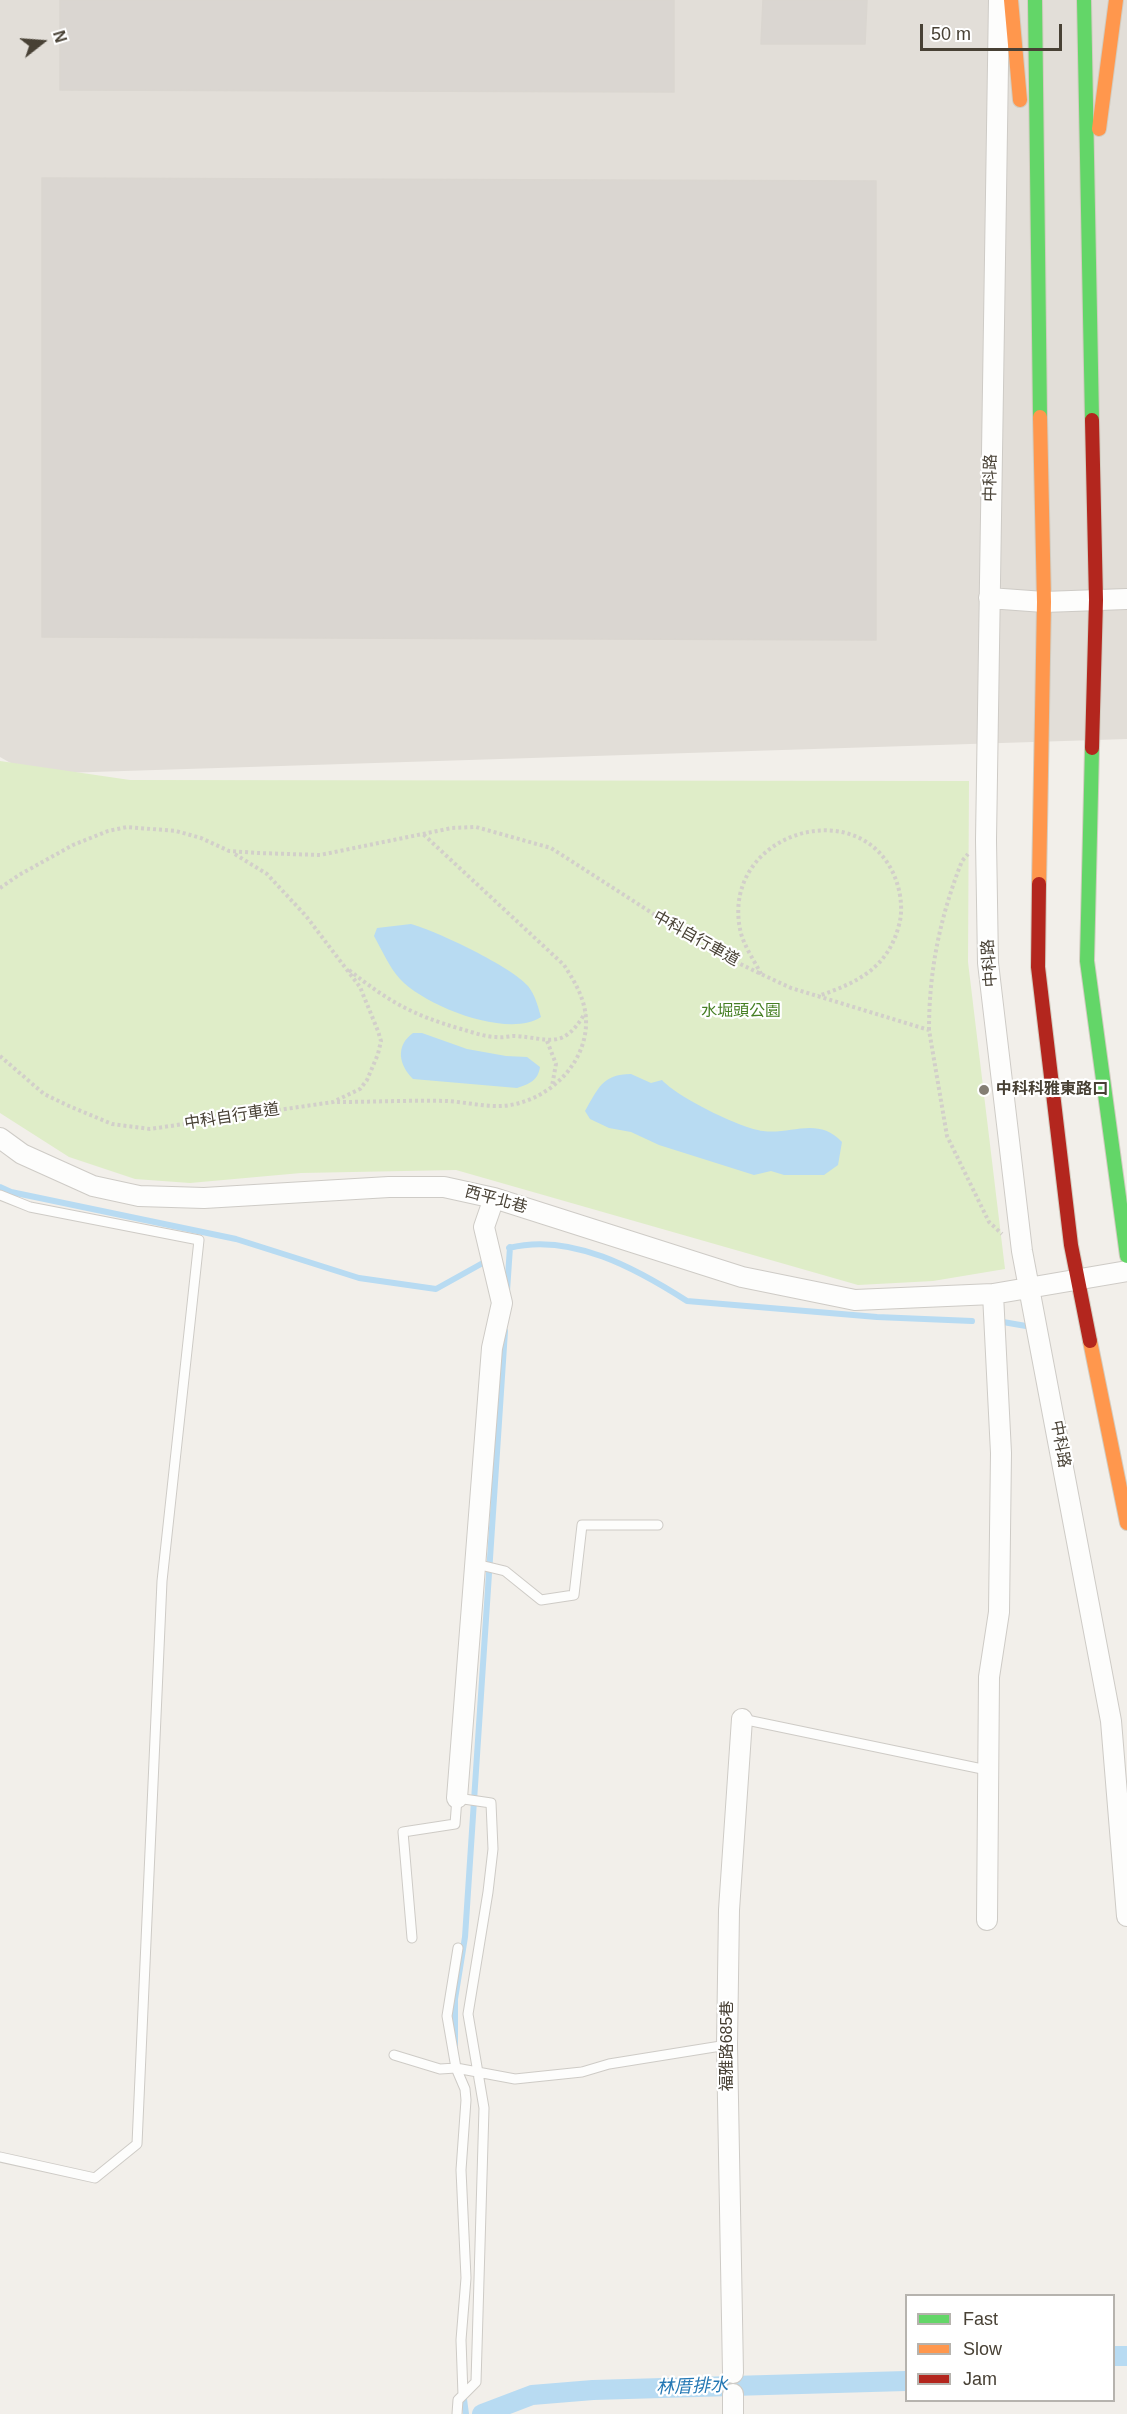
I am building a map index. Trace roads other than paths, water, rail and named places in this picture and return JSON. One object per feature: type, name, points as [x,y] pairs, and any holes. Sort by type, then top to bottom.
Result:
[{"type":"street","name":"中科路","points":[[999,0],[986,840],[988,963],[1022,1251],[1111,1721],[1127,1916]]},
{"type":"street","points":[[1011,0],[1037,284]]},
{"type":"street","points":[[1035,0],[1037,284],[1044,602],[1038,967],[1076,1279],[1127,1523]]},
{"type":"street","points":[[1084,0],[1096,600],[1087,961],[1127,1256]]},
{"type":"street","points":[[1087,225],[1116,0]]},
{"type":"street","points":[[989,598],[1044,602],[1127,599]]},
{"type":"street","name":"西平北巷","points":[[0,1138],[22,1154],[93,1186],[139,1196],[204,1198],[433,1187],[494,1198],[742,1277],[855,1300],[993,1294],[1127,1271]]},
{"type":"street","points":[[457,1798],[492,1348],[502,1303],[484,1227],[494,1198]]},
{"type":"street","points":[[987,1920],[989,1677],[999,1612],[1001,1453],[993,1294]]},
{"type":"street","name":"福雅路685巷","points":[[733,2373],[727,2045],[729,1910],[742,1719]]},
{"type":"street","points":[[733,2394],[733,2414]]},
{"type":"lane","points":[[0,1195],[30,1207],[199,1240],[162,1581],[149,1840],[145,2028],[137,2144],[95,2178],[0,2157]]},
{"type":"lane","points":[[476,1564],[506,1571],[541,1600],[574,1595],[582,1525],[658,1525]]},
{"type":"lane","points":[[742,1719],[987,1770]]},
{"type":"lane","points":[[411,1938],[403,1832],[455,1824],[457,1798],[491,1803],[493,1849],[468,2014],[484,2108],[476,2382],[463,2395],[456,2407],[457,2414]]},
{"type":"lane","points":[[458,1948],[447,2016],[456,2068],[466,2100],[461,2181],[466,2278],[461,2340],[463,2395]]},
{"type":"lane","points":[[394,2055],[440,2070],[456,2068],[501,2079],[582,2072],[609,2064],[727,2045]]},
{"type":"lane","points":[[733,2373],[733,2394]]},
{"type":"water","points":[[411,924],[473,950],[507,969],[533,993],[541,1017],[526,1023],[488,1022],[447,1009],[412,989],[392,969],[374,936],[377,928]]},
{"type":"water","points":[[413,1033],[422,1033],[467,1049],[527,1057],[540,1067],[539,1072],[532,1081],[517,1088],[413,1079],[402,1062],[401,1050],[407,1038]]},
{"type":"water","points":[[631,1074],[651,1083],[662,1080],[694,1103],[753,1129],[773,1132],[814,1128],[833,1134],[842,1142],[838,1165],[824,1175],[784,1175],[771,1171],[754,1175],[659,1145],[631,1132],[609,1128],[590,1119],[585,1111],[602,1084],[613,1077]]},
{"type":"waterway","points":[[0,1187],[11,1192],[236,1239],[359,1278],[436,1289],[481,1264]]},
{"type":"waterway","points":[[509,1248],[532,1244],[579,1249],[625,1266],[687,1301],[877,1317],[972,1321]]},
{"type":"waterway","points":[[507,1291],[510,1247]]},
{"type":"waterway","points":[[1003,1322],[1026,1326]]},
{"type":"waterway","points":[[455,2045],[455,1999],[465,1937],[505,1331]]},
{"type":"waterway","name":"林厝排水","points":[[1115,2356],[1127,2356]]},
{"type":"waterway","name":"林厝排水","points":[[482,2414],[532,2395],[593,2390],[905,2381]]},
{"type":"waterway","points":[[463,2392],[466,2414]]},
{"type":"place","name":"中科科雅東路口","points":[[984,1090]]},
{"type":"park label","name":"水堀頭公園","points":[[741,1012]]}]
